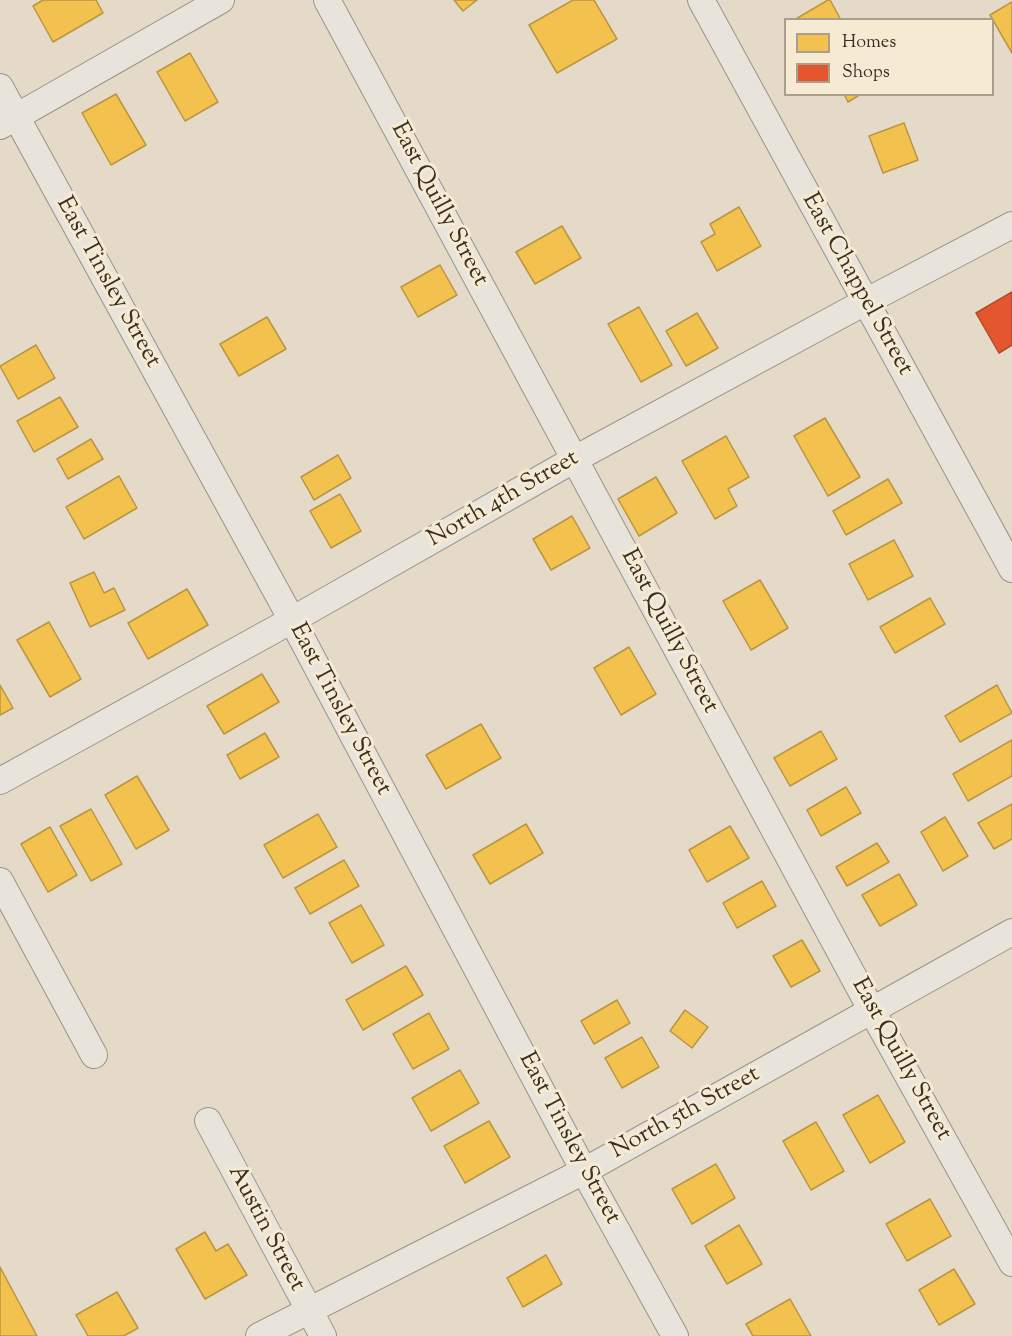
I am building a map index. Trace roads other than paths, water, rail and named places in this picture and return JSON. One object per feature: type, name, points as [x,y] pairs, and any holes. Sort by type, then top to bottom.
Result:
[{"type":"street","points":[[8,121],[221,0]]},
{"type":"street","name":"East Quilly Street","points":[[327,0],[872,1011],[1012,1263]]},
{"type":"street","name":"East Chappel Street","points":[[701,0],[1012,569]]},
{"type":"street","name":"East Tinsley Street","points":[[0,87],[8,121],[291,620],[584,1171],[675,1336]]},
{"type":"street","name":"North 4th Street","points":[[0,781],[575,459],[1012,225]]},
{"type":"street","points":[[0,881],[94,1055]]},
{"type":"street","name":"North 5th Street","points":[[260,1336],[584,1171],[1012,932]]},
{"type":"street","name":"Austin Street","points":[[208,1121],[323,1336]]}]
